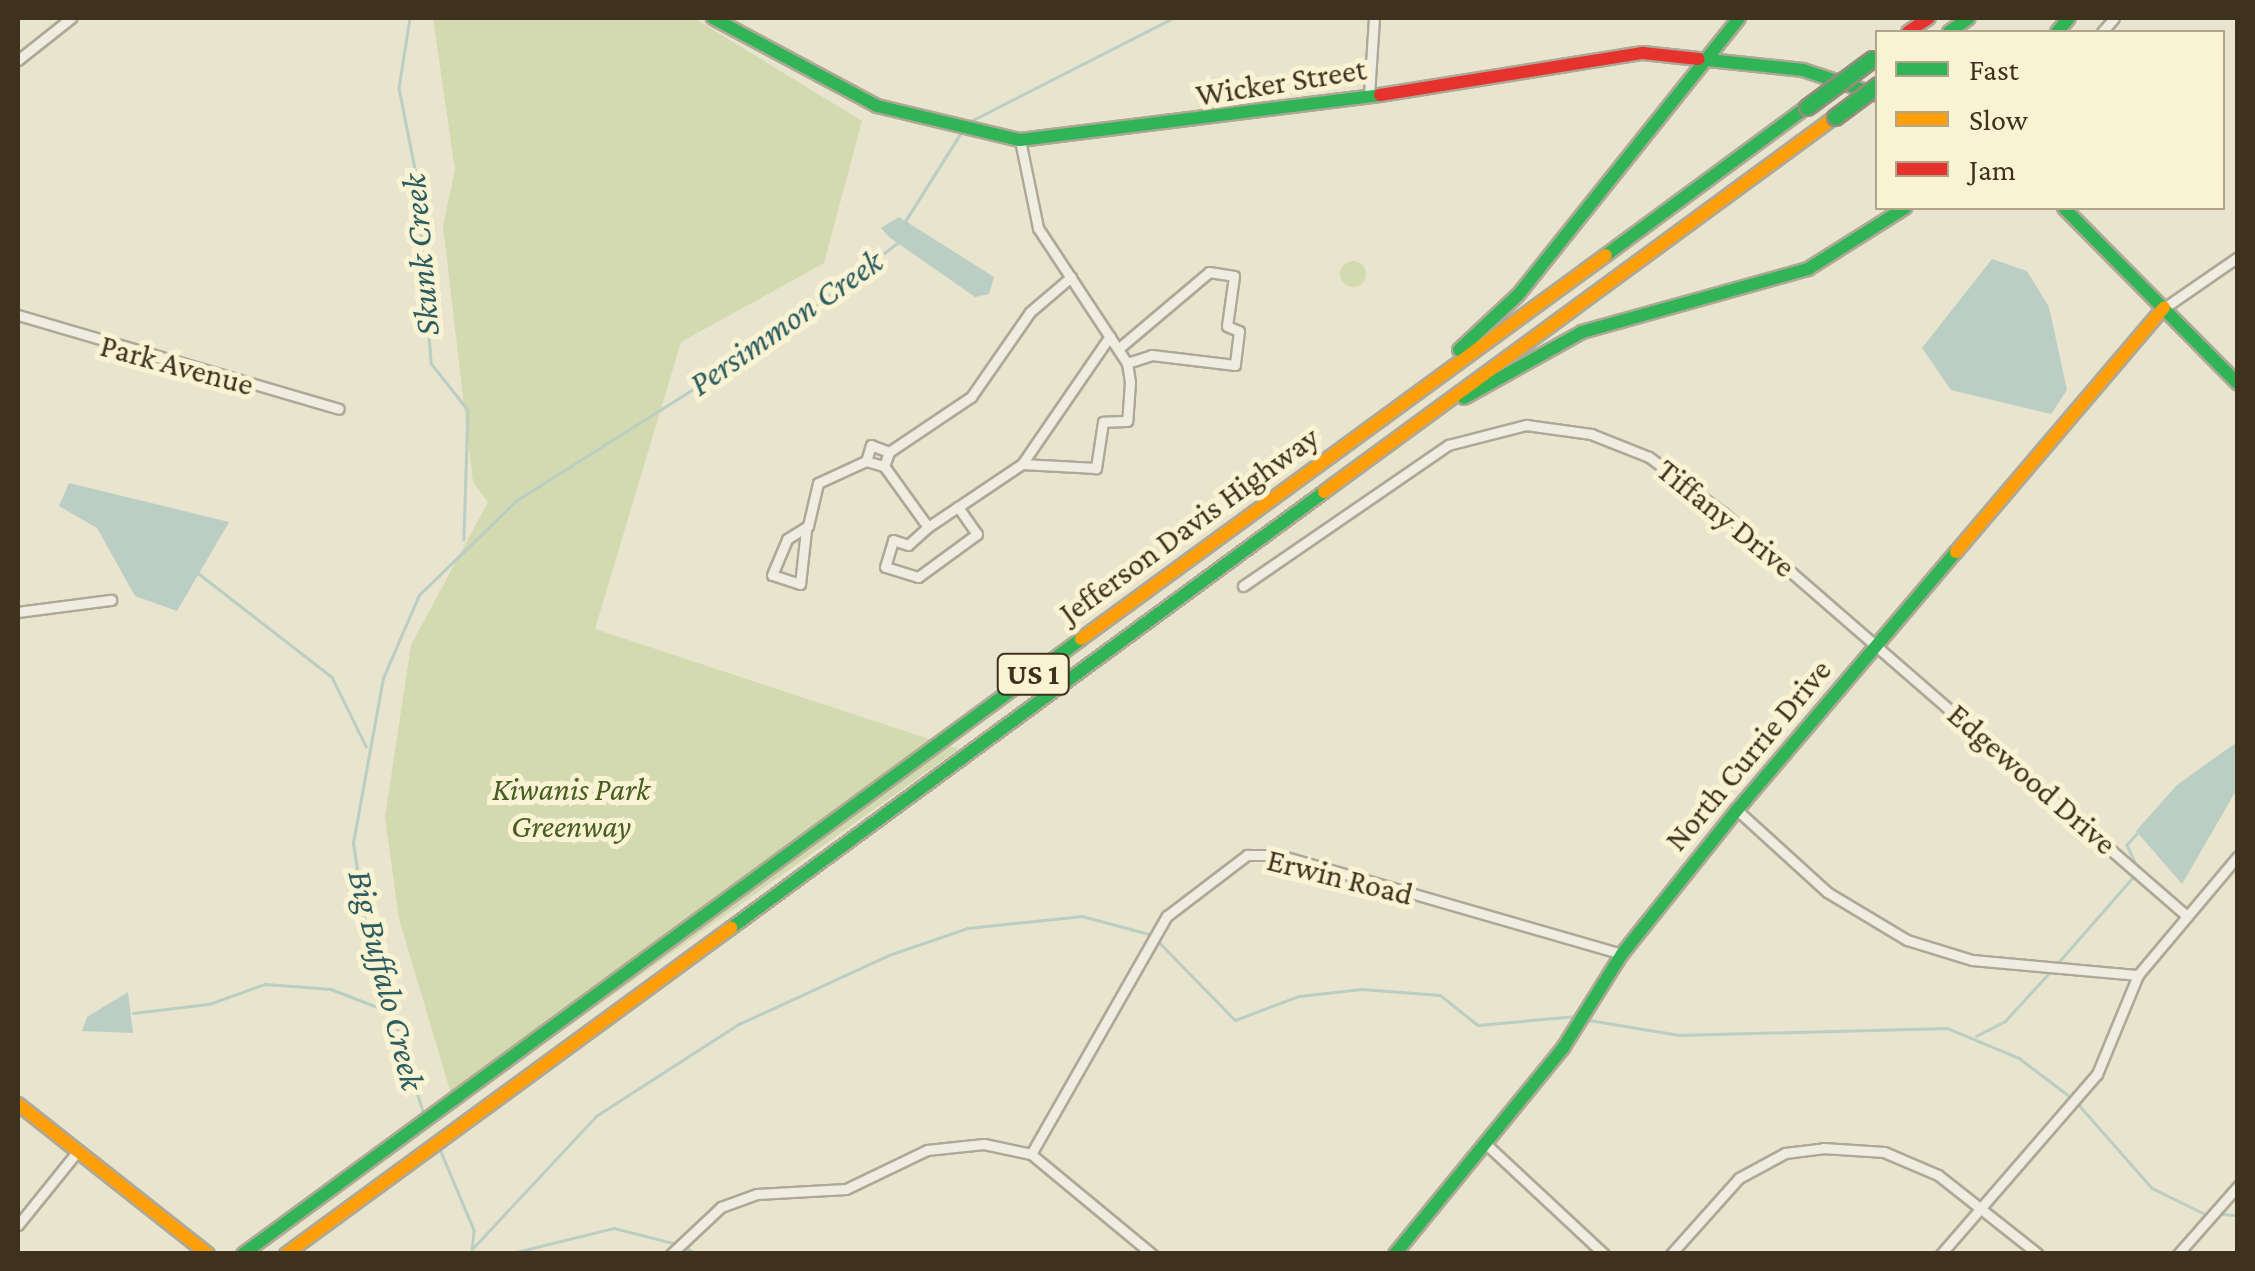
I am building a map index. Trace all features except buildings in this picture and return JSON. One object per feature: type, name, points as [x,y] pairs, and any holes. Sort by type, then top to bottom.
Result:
[{"type":"main road","name":"Wicker Street","points":[[712,18],[877,106],[1020,140],[1170,128],[1644,53],[1705,55],[1803,70],[1875,94]]},
{"type":"main road","points":[[1406,398],[1518,295],[1705,55],[1740,18]]},
{"type":"main road","name":"Jefferson Davis Highway","points":[[244,1254],[1874,57]]},
{"type":"main road","name":"Jefferson Davis Highway","points":[[286,1254],[1875,87]]},
{"type":"main road","points":[[1396,438],[1582,332],[1808,269],[1902,210]]},
{"type":"main road","points":[[2066,210],[2238,384]]},
{"type":"main road","name":"North Currie Drive","points":[[1395,1254],[1486,1144],[1622,954],[1737,810],[2164,308]]},
{"type":"main road","points":[[18,1104],[208,1254]]},
{"type":"street","points":[[18,60],[72,18]]},
{"type":"street","points":[[1369,95],[1374,18]]},
{"type":"street","points":[[1020,140],[1038,228],[1127,363],[1127,421],[1103,422],[1096,468],[1022,464]]},
{"type":"street","points":[[2164,308],[2238,257]]},
{"type":"street","points":[[1118,348],[1209,272],[1234,276],[1227,326],[1239,330],[1235,365],[1152,355],[1127,363]]},
{"type":"street","points":[[884,466],[889,452],[971,396],[1030,312],[1071,277]]},
{"type":"street","name":"Park Avenue","points":[[18,315],[49,331],[339,409]]},
{"type":"street","points":[[958,507],[977,534],[918,576],[885,567],[893,540],[908,546],[928,527],[1022,464],[1110,336]]},
{"type":"street","name":"Tiffany Drive","points":[[1243,586],[1448,445],[1526,426],[1591,434],[1649,456],[1878,643]]},
{"type":"street","points":[[866,461],[871,445],[889,452]]},
{"type":"street","points":[[806,530],[787,540],[772,575],[800,584],[806,530],[818,483],[866,461],[884,466],[928,527]]},
{"type":"street","points":[[18,612],[111,600]]},
{"type":"street","name":"Edgewood Drive","points":[[1878,643],[2187,916]]},
{"type":"street","points":[[1737,810],[1827,892],[1906,940],[1972,960],[2138,974]]},
{"type":"street","name":"Erwin Road","points":[[1032,1154],[1167,916],[1248,856],[1279,855],[1622,954]]},
{"type":"street","points":[[1942,1254],[2097,1074],[2138,974],[2238,856]]},
{"type":"street","points":[[670,1254],[722,1207],[757,1194],[846,1189],[927,1150],[984,1144],[1032,1154],[1152,1254]]},
{"type":"street","points":[[1486,1144],[1604,1254]]},
{"type":"street","points":[[18,1225],[76,1152]]},
{"type":"street","points":[[1671,1254],[1706,1205],[1785,1154],[1884,1152],[1981,1205],[2038,1254]]},
{"type":"street","points":[[2178,1254],[2238,1186]]},
{"type":"green space","name":"Kiwanis Park Greenway","points":[[433,18],[694,18],[862,121],[824,263],[681,342],[595,629],[959,749],[455,1107],[399,919],[385,817],[411,645],[488,502],[473,482],[443,226],[455,170]]},
{"type":"green space","points":[[1353,261],[1362,265],[1366,274],[1362,283],[1353,287],[1344,283],[1340,274],[1344,265]]},
{"type":"shaded area","points":[[899,217],[994,277],[989,294],[975,297],[889,237],[881,228]]},
{"type":"shaded area","points":[[1992,259],[2027,271],[2049,307],[2067,390],[2051,414],[1951,390],[1922,348]]},
{"type":"shaded area","points":[[69,483],[229,522],[177,611],[135,596],[97,528],[59,506]]},
{"type":"shaded area","points":[[2237,742],[2237,789],[2182,884],[2136,831],[2177,785]]},
{"type":"shaded area","points":[[128,992],[133,1033],[82,1031],[87,1017]]},
{"type":"waterway","name":"Skunk Creek","points":[[410,18],[399,88],[417,179],[431,363],[468,410],[464,539]]},
{"type":"waterway","name":"Persimmon Creek","points":[[967,123],[1173,18]]},
{"type":"waterway","name":"Persimmon Creek","points":[[904,223],[960,134]]},
{"type":"waterway","name":"Big Buffalo Creek","points":[[423,1113],[366,928],[353,843],[383,678],[419,595],[517,500],[773,339],[900,241]]},
{"type":"waterway","points":[[198,573],[332,677],[366,746]]},
{"type":"waterway","points":[[2137,834],[2127,845],[2139,871]]},
{"type":"waterway","points":[[2056,965],[2133,877]]},
{"type":"waterway","points":[[473,1248],[596,1116],[739,1024],[889,955],[968,928],[1082,916],[1153,935]]},
{"type":"waterway","points":[[1158,941],[1235,1020],[1299,996],[1362,989],[1440,995],[1478,1025],[1577,1016]]},
{"type":"waterway","points":[[1976,1036],[2005,1021],[2051,971]]},
{"type":"waterway","points":[[133,1013],[209,1004],[265,984],[331,989],[395,1014]]},
{"type":"waterway","points":[[1589,1020],[1679,1035],[1947,1028],[2019,1058],[2068,1095]]},
{"type":"waterway","points":[[2080,1106],[2152,1188],[2203,1213]]},
{"type":"waterway","name":"Big Buffalo Creek","points":[[439,1147],[474,1230],[472,1254]]},
{"type":"waterway","points":[[2222,1214],[2238,1215]]},
{"type":"waterway","points":[[508,1254],[614,1228],[677,1244]]},
{"type":"waterway","points":[[685,1247],[696,1254]]},
{"type":"traffic: fast","points":[[713,18],[877,106],[1020,140],[1380,95]]},
{"type":"traffic: fast","points":[[1459,350],[1518,295],[1739,18]]},
{"type":"traffic: fast","points":[[1952,30],[1969,18]]},
{"type":"traffic: fast","points":[[2059,30],[2069,18]]},
{"type":"traffic: fast","points":[[1699,59],[1803,70],[1875,94]]},
{"type":"traffic: fast","points":[[1807,107],[1872,59]]},
{"type":"traffic: fast","points":[[1835,117],[1875,87]]},
{"type":"traffic: fast","points":[[1606,255],[1807,107]]},
{"type":"traffic: fast","points":[[1464,398],[1582,332],[1808,269],[1902,210]]},
{"type":"traffic: fast","points":[[2066,210],[2238,384]]},
{"type":"traffic: fast","points":[[731,928],[1324,492]]},
{"type":"traffic: fast","points":[[1395,1254],[1563,1048],[1622,954],[1737,810],[1956,552]]},
{"type":"traffic: fast","points":[[243,1254],[1081,639]]},
{"type":"traffic: slow","points":[[1324,492],[1835,117]]},
{"type":"traffic: slow","points":[[1081,639],[1606,255]]},
{"type":"traffic: slow","points":[[1956,552],[2164,308]]},
{"type":"traffic: slow","points":[[286,1254],[731,928]]},
{"type":"traffic: slow","points":[[18,1104],[208,1254]]},
{"type":"traffic: jam","points":[[1911,30],[1929,18]]},
{"type":"traffic: jam","points":[[1380,95],[1643,53],[1699,59]]}]
